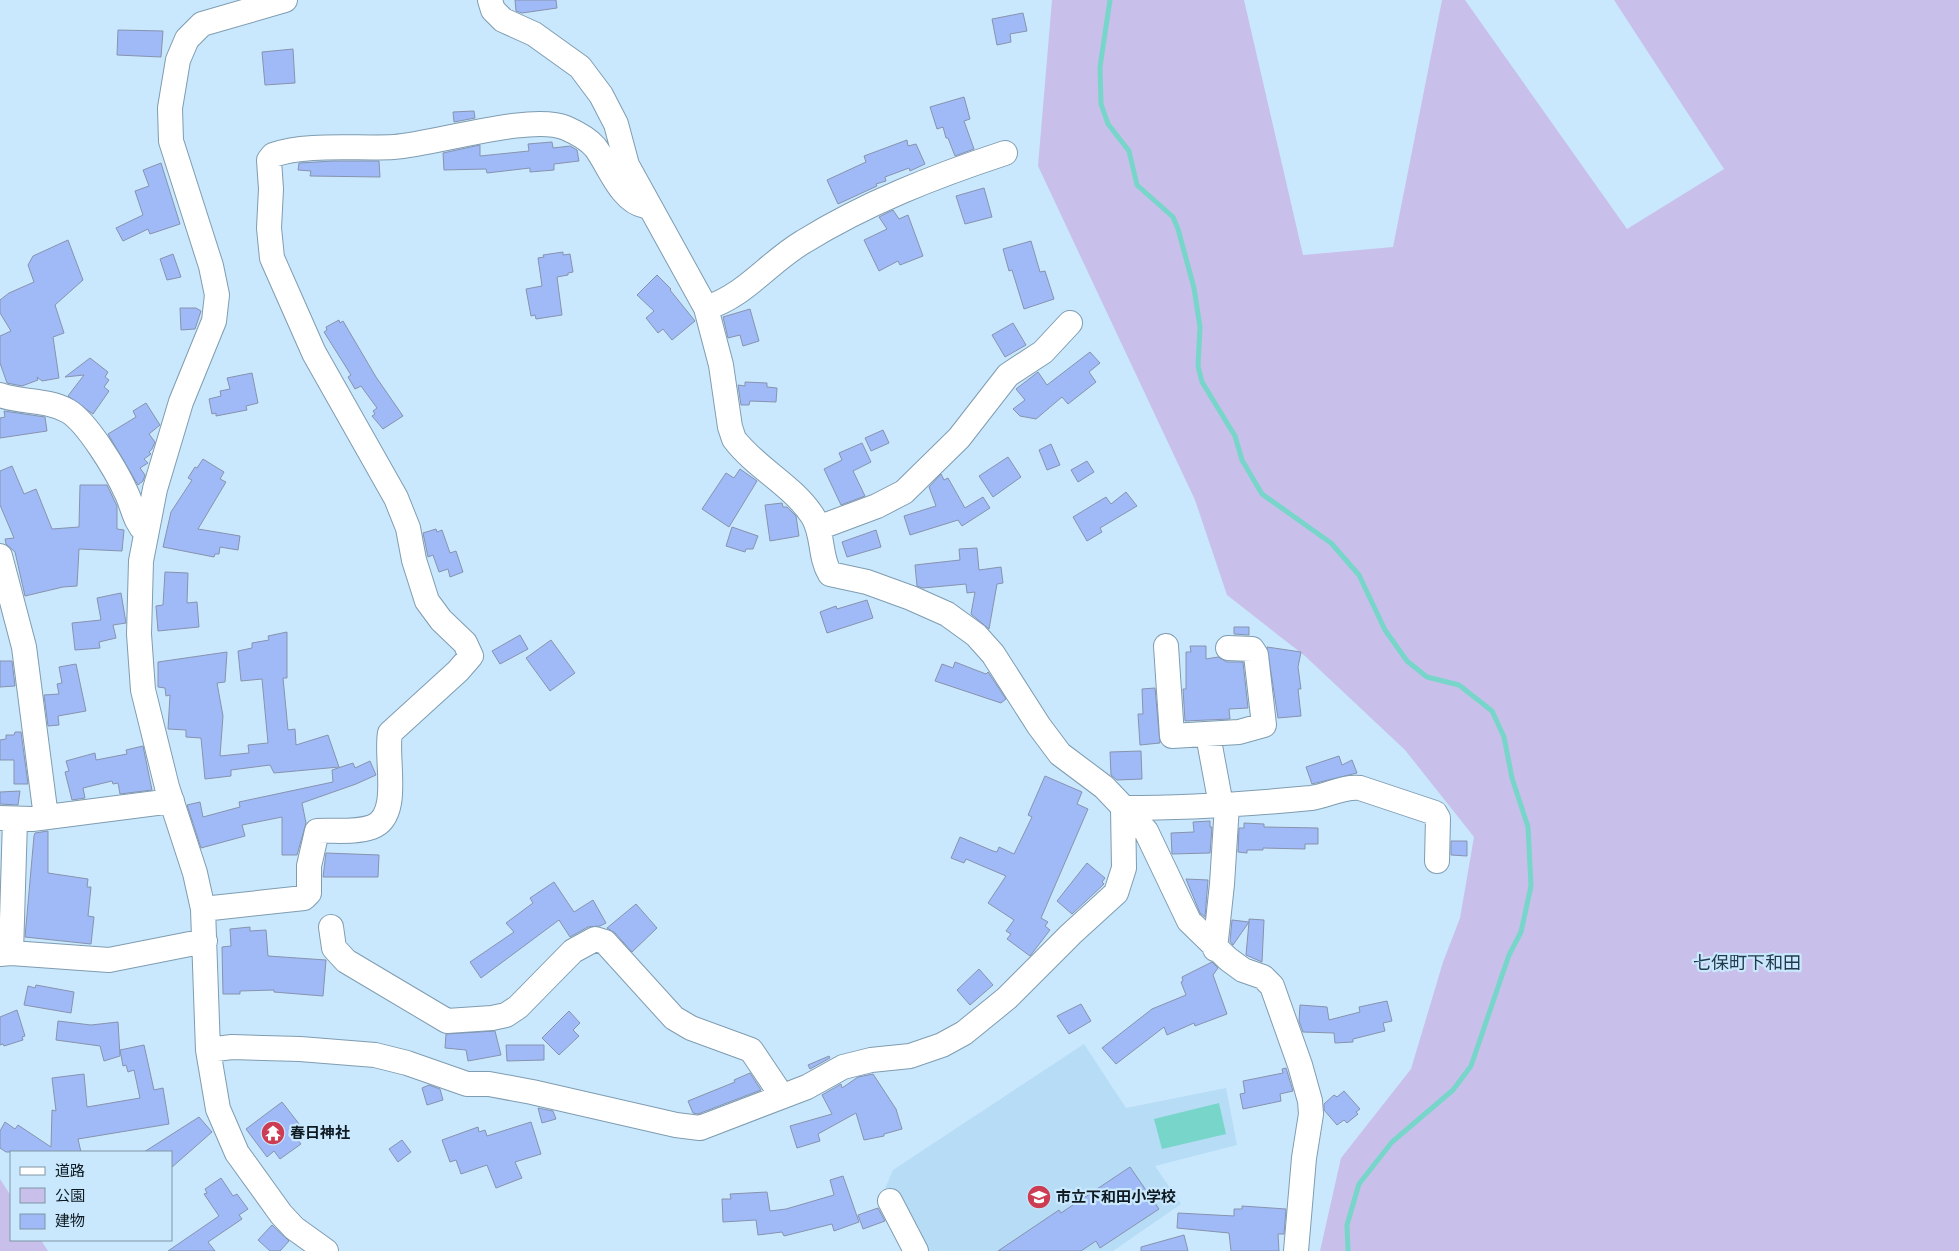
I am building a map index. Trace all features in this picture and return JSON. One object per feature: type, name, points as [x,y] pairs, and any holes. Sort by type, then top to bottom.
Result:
[{"type":"street","points":[[285,0],[202,24],[187,39],[178,60],[170,108],[171,141],[211,266],[216,295],[214,321],[181,402],[157,481],[141,562],[139,625],[143,690],[172,801],[195,873],[203,909],[208,1050],[218,1109],[237,1153],[281,1214],[294,1228],[326,1251]]},
{"type":"street","points":[[490,0],[494,10],[503,20],[534,34],[580,67],[600,95],[616,124],[627,165],[652,207],[706,308],[718,352],[730,427],[734,439],[796,495],[813,517],[818,528],[830,574],[867,582],[911,598],[947,614],[976,635],[993,654],[1039,726],[1060,754],[1104,787],[1146,831],[1189,921],[1215,949],[1243,970],[1262,978],[1272,986],[1308,1088],[1311,1114],[1304,1158],[1296,1251]]},
{"type":"street","points":[[203,909],[304,898],[309,893],[309,866],[317,831],[370,828],[383,819],[388,811],[389,803],[388,757],[390,733],[458,671],[471,656],[465,643],[441,620],[427,601],[414,560],[408,528],[396,498],[314,353],[272,258],[269,228],[271,189],[269,160],[273,154],[292,150],[394,146],[505,127],[553,124],[567,129],[590,142],[631,199],[642,206],[652,207]]},
{"type":"street","points":[[706,308],[731,299],[788,250],[816,234],[906,189],[1005,153]]},
{"type":"street","points":[[818,528],[877,506],[904,492],[959,438],[1008,375],[1043,352],[1070,323]]},
{"type":"street","points":[[0,395],[50,404],[75,416],[89,431],[120,482],[134,510],[137,524],[146,532]]},
{"type":"street","points":[[0,556],[24,647],[46,817]]},
{"type":"street","points":[[1166,646],[1172,736],[1239,732],[1264,725],[1256,655],[1252,649],[1228,648]]},
{"type":"street","points":[[1208,735],[1224,805],[1222,893],[1215,949]]},
{"type":"street","points":[[1123,808],[1170,809],[1314,798],[1352,787],[1360,788],[1435,813],[1438,818],[1437,861]]},
{"type":"street","points":[[172,801],[46,817],[8,819],[6,953],[109,960],[205,941]]},
{"type":"street","points":[[208,1050],[232,1047],[300,1049],[375,1056],[407,1062],[467,1084],[489,1084],[532,1092],[676,1125],[700,1128],[807,1087],[843,1067],[870,1060],[910,1056],[936,1047],[964,1033],[980,1022],[1116,893],[1124,868],[1123,808]]},
{"type":"street","points":[[331,926],[334,948],[346,961],[446,1021],[492,1018],[506,1015],[518,1008],[573,951],[595,939],[605,942],[674,1018],[691,1028],[751,1050],[782,1096]]},
{"type":"street","points":[[890,1201],[916,1251]]},
{"type":"shaded area","points":[[1084,1044],[1126,1108],[1226,1088],[1237,1145],[1155,1166],[1181,1204],[1113,1251],[907,1251],[878,1205],[893,1170]]},
{"type":"shaded area","points":[[1219,1103],[1226,1134],[1162,1149],[1154,1119]]},
{"type":"green space","points":[[1052,0],[1244,0],[1303,255],[1393,247],[1442,0],[1465,0],[1627,229],[1724,169],[1614,0],[1959,0],[1959,1251],[1320,1251],[1341,1158],[1411,1069],[1443,962],[1460,918],[1474,837],[1405,750],[1305,656],[1227,595],[1195,500],[1038,166]]},
{"type":"green space","points":[[0,1179],[10,1194],[10,1241],[42,1241],[48,1251],[0,1251]]},
{"type":"building","points":[[515,0],[556,0],[557,8],[522,13],[516,11]]},
{"type":"building","points":[[1023,13],[1027,31],[1010,34],[1011,42],[997,45],[992,19]]},
{"type":"building","points":[[118,30],[163,31],[161,57],[117,55]]},
{"type":"building","points":[[293,49],[295,83],[265,85],[262,52]]},
{"type":"building","points":[[964,97],[970,119],[964,121],[974,149],[955,156],[943,127],[937,129],[930,107]]},
{"type":"building","points":[[474,111],[475,118],[454,122],[453,112]]},
{"type":"building","points":[[907,140],[908,146],[916,144],[925,164],[910,171],[909,168],[885,177],[886,181],[876,184],[877,186],[838,204],[827,180],[866,162],[864,156]]},
{"type":"building","points":[[552,142],[553,148],[570,146],[577,150],[579,161],[554,164],[554,170],[530,172],[530,168],[487,173],[486,169],[444,170],[443,153],[480,145],[480,156],[529,151],[528,144]]},
{"type":"building","points":[[379,161],[380,177],[310,176],[311,171],[298,170],[299,163]]},
{"type":"building","points":[[161,163],[180,224],[150,234],[148,229],[123,241],[116,228],[143,215],[135,191],[149,186],[143,170]]},
{"type":"building","points":[[984,188],[992,217],[965,224],[956,196]]},
{"type":"building","points":[[893,210],[899,219],[908,215],[923,256],[900,265],[898,261],[879,271],[864,240],[887,229],[879,217]]},
{"type":"building","points":[[68,240],[83,280],[55,305],[64,333],[53,337],[59,378],[42,381],[37,377],[38,380],[22,386],[7,383],[0,363],[0,336],[11,331],[0,313],[0,300],[9,293],[34,282],[28,265],[33,256]]},
{"type":"building","points":[[1031,241],[1040,272],[1045,271],[1054,299],[1024,309],[1012,270],[1009,271],[1003,249]]},
{"type":"building","points":[[563,252],[563,255],[570,254],[573,272],[557,277],[562,315],[536,319],[535,315],[531,316],[526,289],[542,286],[538,258],[544,257],[543,255]]},
{"type":"building","points":[[173,254],[181,277],[167,280],[160,259]]},
{"type":"building","points":[[657,275],[671,289],[695,321],[672,340],[663,329],[658,333],[646,318],[654,311],[637,295]]},
{"type":"building","points":[[180,308],[196,308],[201,311],[195,329],[181,330]]},
{"type":"building","points":[[750,309],[759,341],[743,346],[740,335],[728,338],[723,317]]},
{"type":"building","points":[[339,320],[340,323],[343,321],[376,377],[403,416],[383,429],[372,416],[375,414],[373,411],[377,408],[361,386],[355,389],[348,377],[351,375],[324,332],[327,330],[326,327]]},
{"type":"building","points":[[1013,323],[1026,345],[1005,357],[992,335]]},
{"type":"building","points":[[1090,352],[1100,363],[1089,372],[1096,382],[1068,404],[1062,397],[1036,419],[1020,416],[1013,409],[1025,400],[1016,389],[1038,372],[1047,385]]},
{"type":"building","points":[[90,358],[108,372],[105,377],[109,380],[104,387],[109,391],[93,414],[68,396],[84,375],[65,377]]},
{"type":"building","points":[[252,373],[258,403],[246,406],[247,410],[216,416],[216,413],[212,414],[209,399],[221,396],[220,391],[230,389],[227,378]]},
{"type":"building","points":[[745,382],[767,383],[767,387],[777,388],[776,402],[750,401],[749,405],[741,405],[738,385],[745,386]]},
{"type":"building","points":[[146,403],[160,425],[149,434],[155,442],[149,452],[151,454],[144,459],[148,463],[140,468],[145,475],[143,481],[138,485],[108,434],[136,417],[133,411]]},
{"type":"building","points":[[4,411],[45,417],[47,431],[0,438],[0,418],[5,417]]},
{"type":"building","points":[[883,430],[889,443],[871,451],[865,438]]},
{"type":"building","points":[[862,443],[871,462],[853,471],[865,496],[841,505],[824,469],[842,460],[839,453]]},
{"type":"building","points":[[1051,444],[1060,465],[1047,470],[1039,450]]},
{"type":"building","points":[[1008,457],[1021,477],[993,497],[979,476]]},
{"type":"building","points":[[203,459],[224,472],[220,479],[226,482],[198,529],[240,536],[238,550],[220,547],[219,554],[215,554],[214,557],[163,547],[171,512],[192,480],[188,478]]},
{"type":"building","points":[[1087,461],[1094,472],[1078,482],[1071,470]]},
{"type":"building","points":[[12,466],[24,494],[36,489],[52,529],[79,527],[80,485],[107,485],[117,506],[117,529],[124,530],[122,551],[79,549],[77,586],[63,587],[25,596],[15,552],[6,544],[5,539],[14,538],[0,505],[0,471]]},
{"type":"building","points":[[740,469],[757,481],[729,527],[702,509],[726,473],[734,478]]},
{"type":"building","points":[[941,474],[944,480],[948,478],[965,508],[983,497],[990,508],[962,526],[958,520],[910,535],[904,516],[936,506],[929,487]]},
{"type":"building","points":[[1126,492],[1137,506],[1100,528],[1102,532],[1087,541],[1073,517],[1106,497],[1111,504]]},
{"type":"building","points":[[782,503],[783,507],[787,507],[796,516],[799,536],[770,541],[765,505]]},
{"type":"building","points":[[732,527],[758,536],[753,549],[746,549],[745,552],[726,546]]},
{"type":"building","points":[[436,529],[437,532],[442,530],[450,553],[456,551],[463,572],[450,577],[448,569],[439,572],[433,555],[428,557],[423,533]]},
{"type":"building","points":[[876,530],[881,547],[847,557],[842,542]]},
{"type":"building","points":[[977,548],[979,570],[1001,567],[1003,583],[997,584],[989,629],[971,614],[975,592],[967,593],[966,584],[923,588],[917,586],[915,565],[960,560],[959,549]]},
{"type":"building","points":[[165,572],[188,573],[187,603],[197,602],[199,627],[158,631],[156,606],[163,605]]},
{"type":"building","points":[[121,593],[126,623],[113,625],[116,638],[99,642],[100,648],[75,650],[72,623],[101,620],[97,598]]},
{"type":"building","points":[[867,600],[873,618],[827,633],[820,612],[836,606],[837,609]]},
{"type":"building","points":[[1234,627],[1249,627],[1249,635],[1234,634]]},
{"type":"building","points":[[287,632],[287,678],[283,678],[288,730],[295,729],[296,745],[328,735],[339,767],[274,773],[270,765],[231,770],[231,776],[205,779],[201,738],[186,737],[186,730],[168,729],[170,695],[166,696],[165,688],[158,687],[158,662],[227,652],[225,682],[217,683],[223,716],[220,756],[249,753],[248,745],[268,743],[262,679],[241,681],[238,651],[252,648],[252,643],[269,640],[268,636]]},
{"type":"building","points":[[520,635],[528,649],[500,664],[492,651]]},
{"type":"building","points":[[551,640],[575,673],[550,691],[526,658]]},
{"type":"building","points":[[1190,646],[1206,646],[1206,659],[1218,657],[1227,662],[1243,662],[1248,708],[1229,709],[1230,719],[1185,721],[1183,689],[1186,689],[1186,652],[1191,652]]},
{"type":"building","points":[[1267,647],[1301,652],[1298,667],[1301,689],[1298,689],[1301,716],[1278,718]]},
{"type":"building","points":[[0,661],[12,661],[15,686],[0,687]]},
{"type":"building","points":[[955,662],[986,674],[988,672],[1006,699],[1001,703],[935,681],[942,664],[953,668]]},
{"type":"building","points":[[76,664],[86,711],[58,716],[59,725],[48,726],[44,695],[59,694],[57,684],[62,683],[59,667]]},
{"type":"building","points":[[1155,688],[1160,743],[1140,745],[1138,714],[1143,714],[1142,689]]},
{"type":"building","points":[[15,732],[21,732],[28,784],[14,784],[14,760],[0,760],[0,740],[6,739],[6,735],[14,735]]},
{"type":"building","points":[[143,746],[152,790],[120,794],[118,783],[113,784],[112,781],[83,788],[85,798],[72,800],[65,772],[69,771],[66,761],[95,753],[96,760],[127,754],[126,750]]},
{"type":"building","points":[[1141,751],[1142,779],[1117,780],[1111,775],[1110,752]]},
{"type":"building","points":[[1339,756],[1342,765],[1352,760],[1357,773],[1312,784],[1306,767]]},
{"type":"building","points":[[370,761],[376,775],[302,803],[306,823],[297,855],[282,855],[282,817],[242,825],[245,836],[201,848],[187,805],[200,802],[203,817],[240,807],[239,802],[333,782],[332,770],[353,763],[355,768]]},
{"type":"building","points":[[1045,776],[1082,792],[1077,804],[1088,809],[1041,918],[1048,922],[1045,926],[1050,930],[1030,956],[1007,939],[1011,934],[1006,931],[1014,920],[988,903],[1006,876],[966,859],[964,863],[951,858],[960,837],[993,851],[997,852],[999,847],[1014,854],[1032,817],[1028,815]]},
{"type":"building","points":[[20,791],[18,805],[0,804],[0,792]]},
{"type":"building","points":[[1210,821],[1210,827],[1212,827],[1210,853],[1172,854],[1171,833],[1194,832],[1193,822]]},
{"type":"building","points":[[1244,823],[1264,824],[1264,827],[1318,828],[1318,844],[1305,844],[1305,849],[1263,848],[1263,850],[1247,850],[1247,853],[1238,852],[1239,828],[1244,828]]},
{"type":"building","points":[[48,831],[48,873],[88,879],[87,887],[91,887],[88,916],[94,917],[91,944],[25,937],[34,836],[35,833]]},
{"type":"building","points":[[1451,841],[1467,841],[1467,856],[1451,855]]},
{"type":"building","points":[[326,853],[379,855],[378,877],[323,877]]},
{"type":"building","points":[[1087,863],[1105,878],[1102,882],[1104,884],[1072,914],[1057,901]]},
{"type":"building","points":[[1186,879],[1208,880],[1205,917],[1200,913]]},
{"type":"building","points":[[554,882],[574,912],[593,900],[606,923],[600,926],[588,927],[570,937],[559,920],[481,978],[470,962],[514,932],[506,923],[533,903],[530,898]]},
{"type":"building","points":[[636,904],[657,928],[632,952],[615,933],[607,928]]},
{"type":"building","points":[[1249,919],[1264,920],[1262,962],[1246,955]]},
{"type":"building","points":[[1232,920],[1249,922],[1233,945],[1230,941]]},
{"type":"building","points":[[250,927],[250,931],[266,930],[268,956],[326,960],[323,996],[274,992],[274,990],[240,991],[240,994],[223,994],[222,947],[231,946],[230,929]]},
{"type":"building","points":[[1212,962],[1218,968],[1213,975],[1227,1014],[1195,1026],[1194,1023],[1167,1035],[1164,1027],[1116,1064],[1102,1048],[1152,1009],[1186,995],[1181,982],[1183,981],[1182,977]]},
{"type":"building","points":[[979,969],[993,985],[970,1005],[957,990]]},
{"type":"building","points":[[36,985],[74,992],[71,1013],[24,1005],[28,986],[35,988]]},
{"type":"building","points":[[1387,1001],[1392,1021],[1383,1023],[1385,1031],[1353,1039],[1353,1042],[1335,1043],[1334,1033],[1303,1032],[1299,1021],[1300,1005],[1327,1007],[1329,1020],[1360,1012],[1359,1007]]},
{"type":"building","points":[[1081,1004],[1091,1021],[1069,1034],[1057,1016]]},
{"type":"building","points":[[17,1010],[25,1036],[22,1037],[23,1040],[4,1046],[3,1044],[0,1045],[0,1017]]},
{"type":"building","points":[[569,1011],[580,1023],[573,1030],[579,1036],[559,1055],[542,1038]]},
{"type":"building","points":[[58,1021],[91,1025],[118,1022],[120,1056],[104,1061],[100,1046],[56,1040]]},
{"type":"building","points":[[495,1031],[501,1055],[468,1061],[466,1050],[445,1048],[446,1034]]},
{"type":"building","points":[[144,1045],[154,1090],[163,1088],[169,1124],[78,1139],[81,1151],[6,1152],[0,1148],[0,1131],[5,1122],[15,1129],[18,1125],[51,1147],[52,1110],[56,1111],[52,1078],[84,1074],[87,1107],[140,1098],[134,1070],[128,1072],[126,1065],[123,1066],[120,1050]]},
{"type":"building","points":[[506,1045],[544,1045],[544,1060],[507,1061]]},
{"type":"building","points":[[829,1056],[830,1058],[810,1069],[808,1065]]},
{"type":"building","points":[[1286,1068],[1293,1091],[1280,1094],[1281,1101],[1243,1109],[1240,1094],[1245,1093],[1243,1081],[1283,1073],[1282,1069]]},
{"type":"building","points":[[750,1073],[761,1090],[698,1114],[693,1113],[688,1101],[735,1082],[734,1080]]},
{"type":"building","points":[[873,1074],[896,1109],[902,1129],[884,1134],[884,1136],[864,1140],[856,1113],[818,1134],[820,1141],[797,1148],[790,1126],[832,1114],[822,1095],[841,1084],[842,1088],[858,1077]]},
{"type":"building","points":[[429,1085],[440,1089],[443,1100],[427,1105],[422,1088]]},
{"type":"building","points":[[1344,1091],[1360,1109],[1356,1112],[1358,1114],[1347,1123],[1344,1120],[1337,1125],[1324,1110],[1324,1104],[1334,1095],[1337,1097]]},
{"type":"building","name":"春日神社","points":[[282,1102],[303,1129],[295,1136],[301,1144],[280,1159],[274,1151],[267,1157],[246,1129]]},
{"type":"building","points":[[538,1108],[553,1111],[556,1119],[542,1123]]},
{"type":"building","points":[[199,1117],[212,1132],[172,1167],[172,1151],[146,1151]]},
{"type":"building","points":[[531,1122],[541,1154],[515,1162],[522,1178],[496,1188],[487,1165],[461,1174],[456,1160],[450,1162],[442,1140],[478,1127],[479,1132],[485,1130],[487,1136]]},
{"type":"building","points":[[402,1140],[411,1152],[398,1162],[389,1149]]},
{"type":"building","points":[[1130,1167],[1159,1209],[1100,1248],[1096,1241],[1081,1251],[998,1251],[1059,1210],[1061,1213]]},
{"type":"building","points":[[843,1176],[859,1222],[834,1231],[832,1224],[784,1236],[782,1232],[758,1235],[756,1220],[723,1222],[722,1199],[731,1199],[730,1194],[767,1192],[770,1211],[786,1209],[834,1195],[830,1180]]},
{"type":"building","points":[[221,1178],[233,1196],[237,1194],[248,1209],[239,1215],[242,1219],[208,1242],[215,1251],[168,1251],[219,1216],[204,1194],[207,1193],[205,1189]]},
{"type":"building","points":[[1242,1206],[1286,1209],[1284,1234],[1278,1234],[1279,1251],[1231,1251],[1229,1233],[1177,1228],[1178,1213],[1234,1216],[1234,1209],[1242,1209]]},
{"type":"building","points":[[878,1208],[885,1221],[863,1229],[858,1215]]},
{"type":"building","points":[[272,1225],[289,1241],[280,1251],[270,1251],[258,1240]]},
{"type":"building","points":[[1184,1235],[1188,1251],[1141,1251],[1141,1247]]},
{"type":"waterway","points":[[1110,0],[1100,67],[1101,104],[1108,124],[1129,151],[1137,185],[1173,217],[1178,229],[1194,288],[1200,327],[1198,366],[1202,382],[1235,436],[1242,460],[1262,494],[1331,543],[1359,575],[1385,630],[1407,661],[1427,677],[1459,685],[1492,711],[1504,737],[1512,778],[1528,827],[1531,886],[1521,932],[1509,955],[1471,1066],[1453,1090],[1392,1142],[1359,1184],[1347,1225],[1348,1251]]},
{"type":"place","name":"春日神社","points":[[273,1133]]},
{"type":"place","name":"市立下和田小学校","points":[[1039,1197]]},
{"type":"district","name":"七保町下和田","points":[[1747,963]]}]
